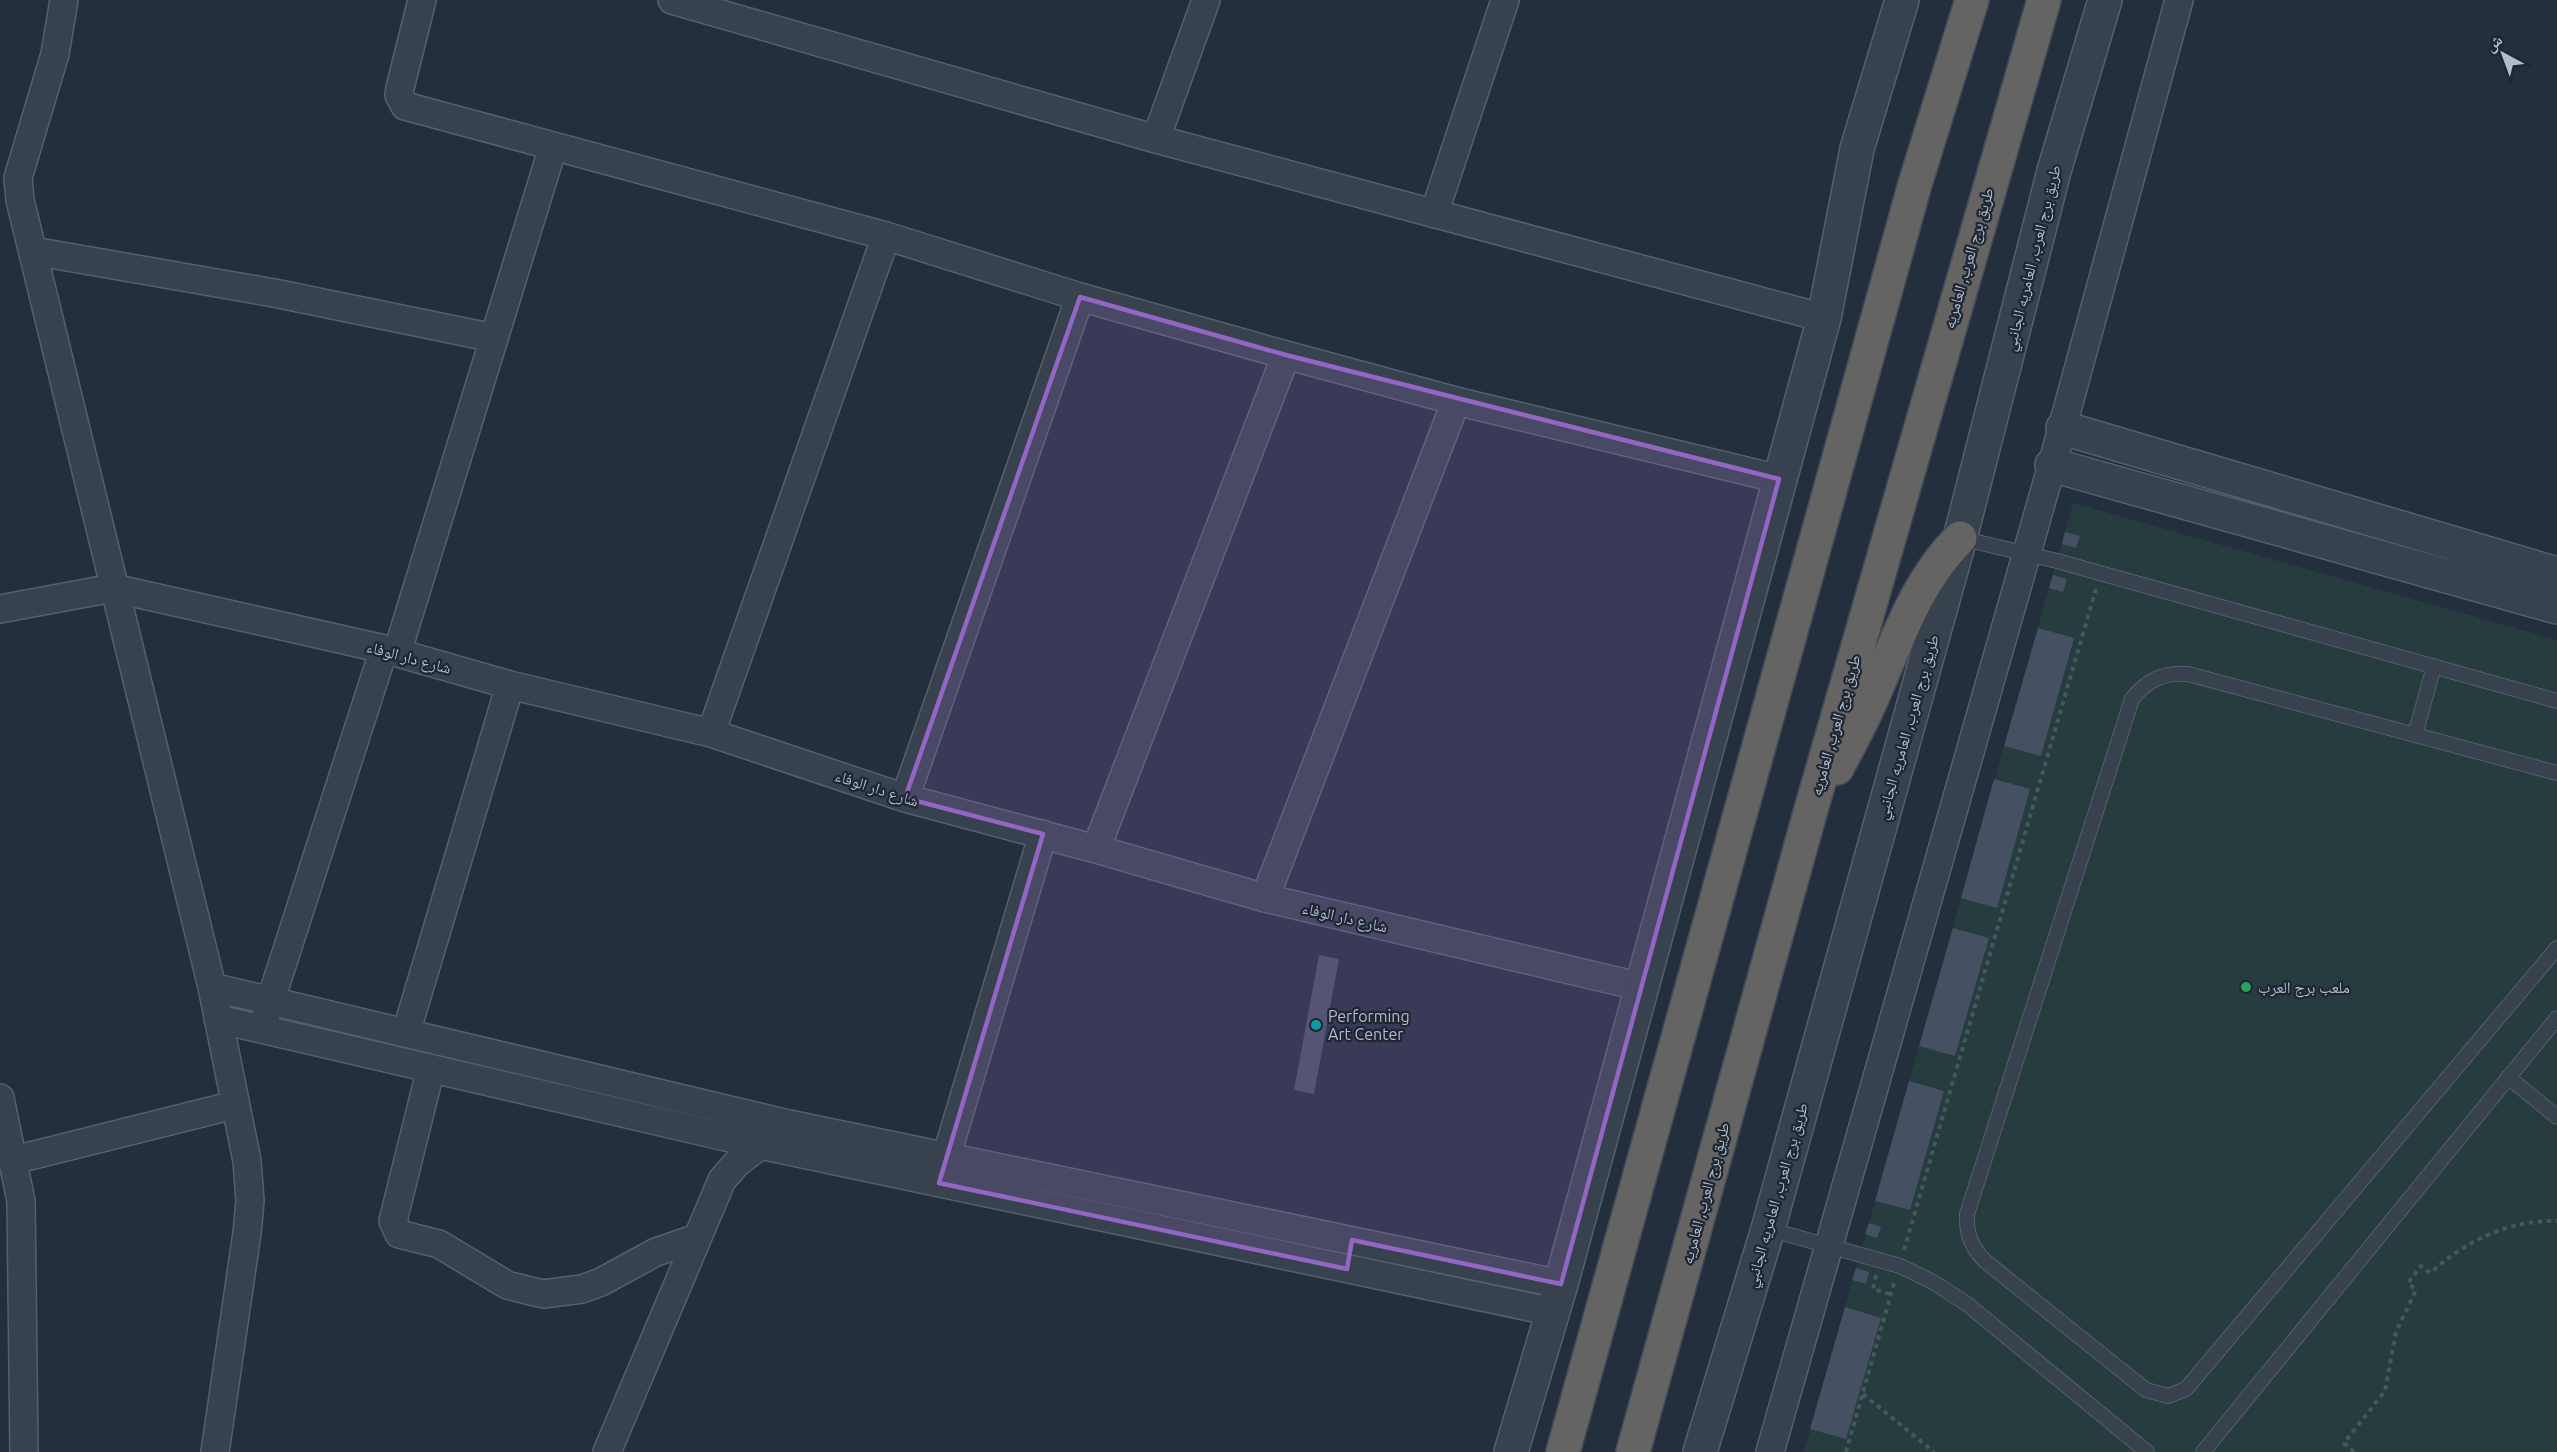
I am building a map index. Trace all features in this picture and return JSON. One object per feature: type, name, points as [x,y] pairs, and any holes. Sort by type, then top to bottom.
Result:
[{"type":"highway","points":[[1563,1452],[1915,184],[1972,0]]},
{"type":"highway","name":"طريق برج العرب, العامريه","points":[[1633,1452],[1810,813],[2044,0]]},
{"type":"highway","points":[[1810,813],[1861,722],[1918,592],[1929,573],[1960,538]]},
{"type":"street","points":[[64,0],[55,54],[18,178],[20,200],[212,987],[246,1161],[250,1202],[215,1452]]},
{"type":"street","points":[[422,0],[400,88],[399,95],[405,106],[886,236],[1080,297],[1286,355],[1456,401],[1779,478]]},
{"type":"street","points":[[672,0],[1156,139],[1824,318]]},
{"type":"street","points":[[1156,139],[1206,0]]},
{"type":"street","points":[[1434,214],[1505,0]]},
{"type":"street","points":[[1511,1452],[1557,1298],[1824,318],[1857,149],[1902,0]]},
{"type":"street","name":"طريق برج العرب, العامريه الجانبي","points":[[1700,1452],[1768,1229],[1960,538],[2054,171],[2105,0]]},
{"type":"street","points":[[1770,1452],[2063,428],[2179,0]]},
{"type":"street","points":[[263,1028],[269,1000],[390,651],[494,338],[553,147]]},
{"type":"street","points":[[711,734],[886,236]]},
{"type":"street","points":[[33,251],[294,296],[494,338]]},
{"type":"street","points":[[905,798],[1080,297]]},
{"type":"street","points":[[1096,849],[1286,355]]},
{"type":"street","points":[[1265,898],[1456,401]]},
{"type":"street","points":[[2063,428],[2557,574]]},
{"type":"street","points":[[2052,465],[2557,607]]},
{"type":"street","points":[[0,609],[113,588]]},
{"type":"street","name":"شارع دار الوفاء","points":[[113,588],[390,651],[510,685],[711,734],[905,798],[1043,834],[1265,898],[1642,987]]},
{"type":"street","points":[[406,1033],[510,685]]},
{"type":"street","points":[[939,1184],[945,1157],[1043,834]]},
{"type":"street","points":[[212,987],[789,1124],[1352,1240],[1557,1298]]},
{"type":"street","points":[[218,1019],[760,1145],[939,1184],[1347,1269],[1557,1298]]},
{"type":"street","points":[[431,1068],[393,1221],[399,1234],[439,1244],[507,1285],[525,1292],[543,1294],[582,1289],[601,1282],[656,1252],[697,1239]]},
{"type":"street","points":[[0,1098],[21,1201],[24,1245],[11,1393],[24,1452]]},
{"type":"street","points":[[14,1160],[234,1105]]},
{"type":"street","points":[[607,1452],[722,1180],[736,1164],[789,1124]]},
{"type":"street","points":[[1347,1269],[1352,1240]]},
{"type":"lane","points":[[1960,538],[2027,553],[2557,701]]},
{"type":"lane","points":[[2415,735],[2434,666]]},
{"type":"lane","points":[[2557,773],[2188,674],[2162,676],[2140,689],[2132,699],[1966,1214],[1966,1226],[1972,1246],[1985,1261],[2146,1390],[2168,1396],[2187,1389],[2557,948]]},
{"type":"lane","points":[[2210,1450],[2557,1018]]},
{"type":"lane","points":[[2508,1077],[2557,1117]]},
{"type":"lane","points":[[1768,1229],[1900,1266],[1951,1293],[2147,1452]]},
{"type":"path","points":[[1846,1452],[1890,1294],[2101,574]]},
{"type":"path","points":[[2354,1452],[2344,1443],[2385,1391],[2396,1332],[2416,1290],[2408,1283],[2421,1266],[2430,1273],[2453,1253],[2488,1234],[2529,1223],[2557,1221]]},
{"type":"path","points":[[1880,1260],[1872,1289],[1890,1294]]},
{"type":"path","points":[[1863,1394],[1934,1452]]},
{"type":"highlighted area","points":[[1080,297],[1286,355],[1779,479],[1561,1284],[1352,1240],[1347,1269],[939,1183],[1043,834],[905,798]]},
{"type":"green space","name":"ملعب برج العرب","points":[[2073,503],[2557,640],[2557,1452],[1804,1452]]},
{"type":"building","points":[[2065,532],[2080,536],[2076,548],[2062,544]]},
{"type":"building","points":[[2053,575],[2067,579],[2063,592],[2049,588]]},
{"type":"building","points":[[2038,628],[2074,638],[2041,756],[2004,746]]},
{"type":"building","points":[[1994,779],[2030,789],[1997,908],[1961,898]]},
{"type":"building","points":[[1953,928],[1989,938],[1955,1056],[1919,1046]]},
{"type":"building","name":"Performing Art Center","points":[[1319,955],[1339,959],[1314,1094],[1294,1090]]},
{"type":"building","points":[[1909,1081],[1944,1091],[1910,1210],[1875,1201]]},
{"type":"building","points":[[1869,1223],[1881,1227],[1877,1238],[1865,1234]]},
{"type":"building","points":[[1856,1268],[1869,1272],[1866,1284],[1852,1280]]},
{"type":"building","points":[[1845,1307],[1881,1318],[1846,1439],[1810,1429]]},
{"type":"place","name":"ملعب برج العرب","points":[[2246,987]]},
{"type":"place","name":"Performing Art Center","points":[[1316,1025]]}]
